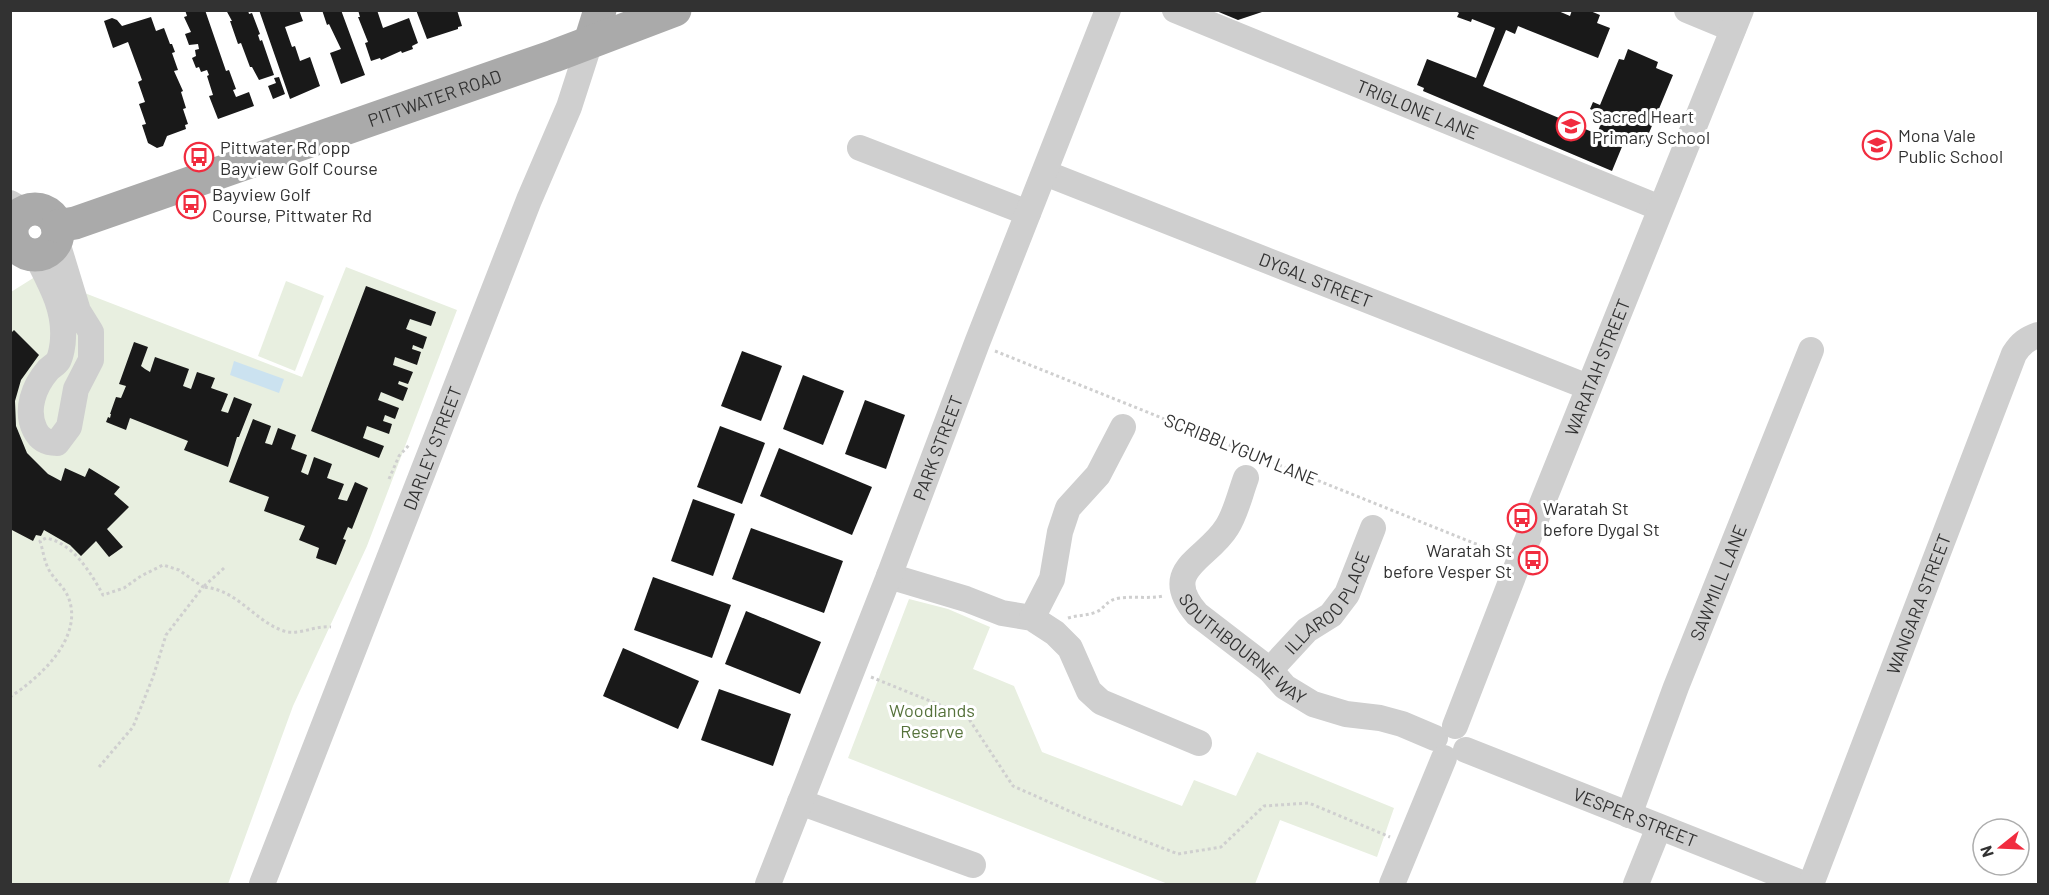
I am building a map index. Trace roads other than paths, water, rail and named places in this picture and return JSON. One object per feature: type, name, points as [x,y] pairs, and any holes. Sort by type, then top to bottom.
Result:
[{"type":"main road","name":"DARLEY STREET","points":[[590,42],[600,10]]},
{"type":"main road","name":"PITTWATER ROAD","points":[[35,244],[86,219],[675,10]]},
{"type":"main road","points":[[17,207],[12,227],[13,238],[35,244]]},
{"type":"street","name":"PARK STREET","points":[[768,885],[890,576],[977,343],[1108,10]]},
{"type":"street","name":"TRIGLONE LANE","points":[[1175,10],[1660,208]]},
{"type":"street","points":[[1687,10],[1737,20]]},
{"type":"street","name":"WARATAH STREET","points":[[1392,885],[1450,743],[1588,387],[1737,20]]},
{"type":"street","name":"DARLEY STREET","points":[[262,885],[520,222],[569,107],[590,42]]},
{"type":"street","points":[[860,148],[1028,213]]},
{"type":"street","name":"DYGAL STREET","points":[[1044,172],[1588,387]]},
{"type":"street","points":[[35,244],[91,332],[91,360],[76,389],[69,427],[57,443],[47,443],[37,435],[31,422],[31,403],[36,389],[59,360],[63,337],[58,299],[35,244]]},
{"type":"street","name":"WANGARA STREET","points":[[1811,885],[2014,354],[2020,344],[2038,335]]},
{"type":"street","name":"SAWMILL LANE","points":[[1629,815],[1676,687],[1811,350]]},
{"type":"street","points":[[1032,618],[1052,579],[1060,532],[1068,508],[1098,475],[1123,427]]},
{"type":"street","name":"SOUTHBOURNE WAY","points":[[1246,478],[1228,526],[1212,546],[1194,559],[1185,574],[1182,591],[1188,604],[1197,614],[1270,670],[1285,687],[1313,704],[1346,714],[1380,718],[1402,724],[1450,743]]},
{"type":"street","name":"ILLAROO PLACE","points":[[1270,670],[1306,630],[1331,615],[1347,594],[1373,528]]},
{"type":"street","points":[[890,576],[966,599],[1002,613],[1032,618],[1055,633],[1070,648],[1089,691],[1101,702],[1200,743]]},
{"type":"street","name":"VESPER STREET","points":[[1450,743],[1804,885]]},
{"type":"street","points":[[800,802],[974,865]]},
{"type":"street","points":[[1636,885],[1659,827]]},
{"type":"water","points":[[234,361],[284,379],[279,393],[230,375]]},
{"type":"place","name":"Sacred Heart Primary School","points":[[1571,126]]},
{"type":"place","name":"Mona Vale Public School","points":[[1877,145]]},
{"type":"place","name":"Pittwater Rd opp Bayview Golf Course","points":[[199,157]]},
{"type":"place","name":"Bayview Golf Course, Pittwater Rd","points":[[191,204]]},
{"type":"place","name":"Waratah St before Dygal St","points":[[1522,518]]},
{"type":"place","name":"Waratah St before Vesper St","points":[[1533,560]]},
{"type":"park label","name":"Woodlands Reserve","points":[[932,720]]}]
